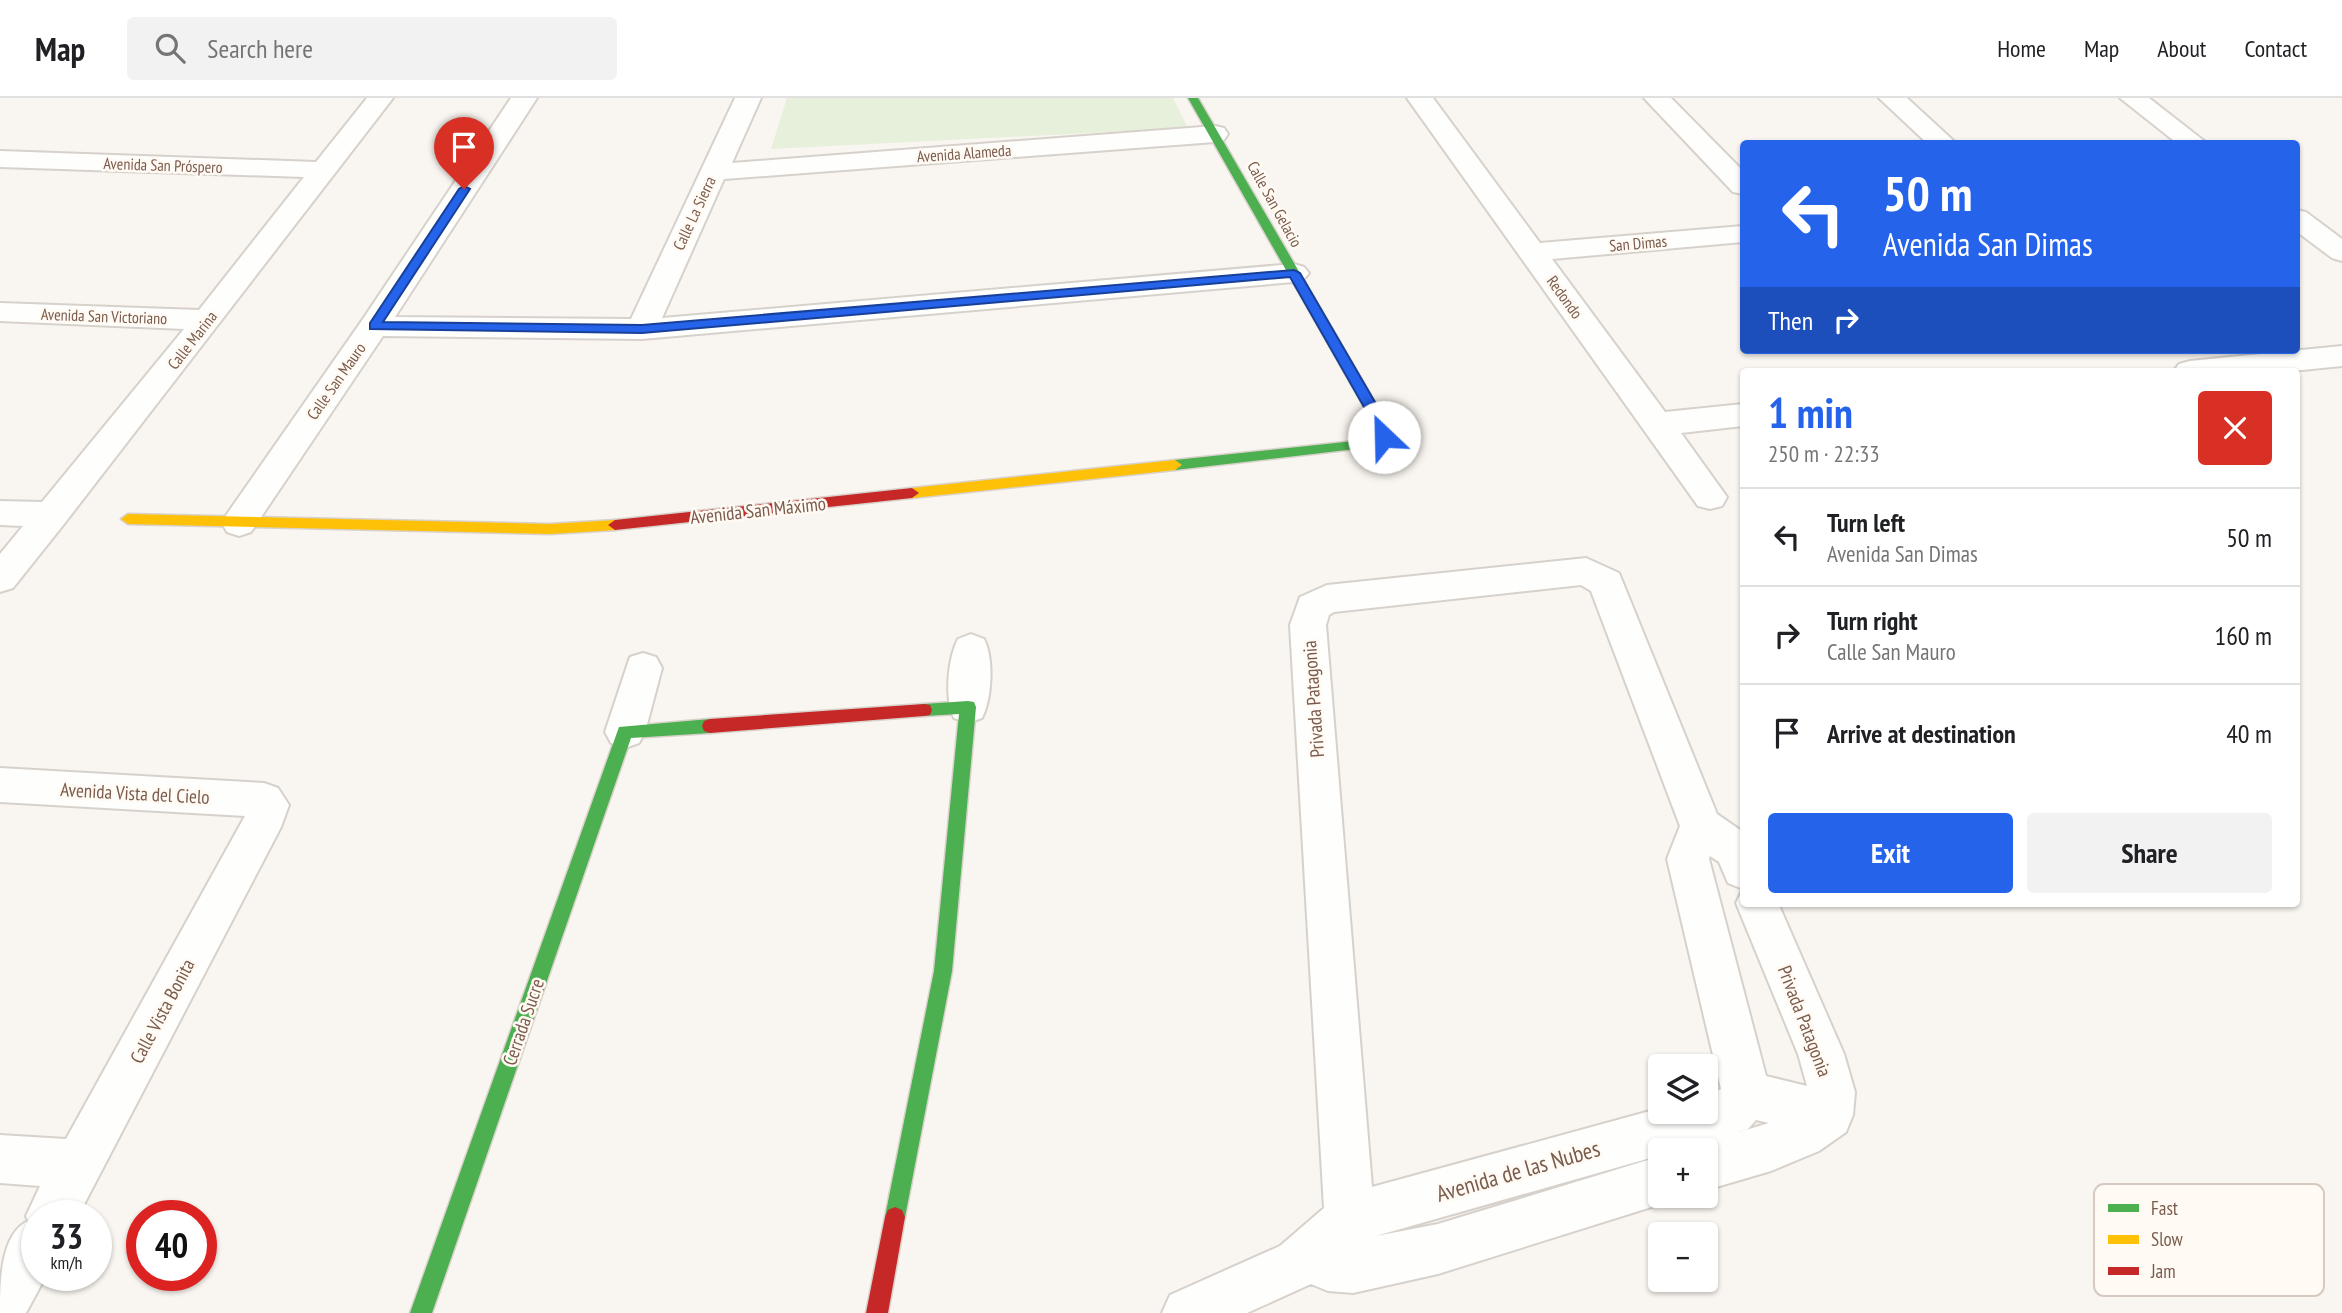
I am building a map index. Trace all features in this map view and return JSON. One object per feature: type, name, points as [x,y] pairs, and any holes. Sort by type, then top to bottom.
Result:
[{"type":"street","name":"Calle Marina","points":[[0,579],[380,98]]},
{"type":"street","name":"Calle San Mauro","points":[[239,523],[374,326],[524,98]]},
{"type":"street","name":"Calle La Sierra","points":[[642,329],[748,98]]},
{"type":"street","name":"Calle San Gelacio","points":[[1193,98],[1383,428],[1384,437]]},
{"type":"street","name":"Redondo","points":[[1420,98],[1710,497]]},
{"type":"street","points":[[1657,98],[1740,183]]},
{"type":"street","points":[[1892,98],[1939,140]]},
{"type":"street","points":[[2133,98],[2189,140]]},
{"type":"street","name":"Avenida Alameda","points":[[713,172],[1215,134]]},
{"type":"street","name":"Avenida San Próspero","points":[[0,159],[325,170]]},
{"type":"street","points":[[2300,221],[2342,252]]},
{"type":"street","name":"San Dimas","points":[[1532,252],[1740,234]]},
{"type":"street","points":[[374,326],[642,329],[1294,273]]},
{"type":"street","name":"Avenida San Victoriano","points":[[0,312],[207,320]]},
{"type":"street","points":[[2220,368],[2342,356]]},
{"type":"street","points":[[1657,424],[1740,415]]},
{"type":"street","name":"Avenida San Máximo","points":[[128,519],[550,529],[631,524],[1376,443],[1384,437]]},
{"type":"street","points":[[0,513],[52,515]]},
{"type":"street","name":"Privada Patagonia","points":[[1353,1268],[1308,625],[1313,607],[1327,599],[1586,571],[1597,575],[1606,583],[1701,826]]},
{"type":"street","points":[[877,1313],[943,971],[971,649]]},
{"type":"street","name":"Cerrada Sucre","points":[[421,1313],[625,732],[643,668]]},
{"type":"street","points":[[625,732],[968,707]]},
{"type":"street","name":"Avenida Vista del Cielo","points":[[0,785],[264,800],[269,805]]},
{"type":"street","name":"Calle Vista Bonita","points":[[60,1200],[261,827],[269,805]]},
{"type":"street","points":[[1740,862],[1735,850],[1701,826],[1688,859],[1745,1094],[1829,1115]]},
{"type":"street","name":"Privada Patagonia","points":[[1759,907],[1821,1054],[1832,1092],[1829,1115]]},
{"type":"street","name":"Avenida de las Nubes","points":[[1188,1313],[1297,1264],[1350,1218],[1731,1111],[1741,1103],[1745,1094]]},
{"type":"street","points":[[1718,1162],[1786,1141],[1816,1127],[1829,1115]]},
{"type":"street","points":[[0,1159],[80,1164]]},
{"type":"street","name":"Avenida de las Nubes","points":[[1297,1264],[1353,1268],[1438,1249],[1648,1184]]},
{"type":"street","points":[[0,1309],[21,1271]]},
{"type":"green space","points":[[787,98],[1173,98],[1188,128],[771,149]]},
{"type":"traffic: fast","points":[[1175,465],[1376,443],[1384,437],[1383,428],[1193,98]]},
{"type":"traffic: fast","points":[[895,1217],[943,971],[968,707],[924,710]]},
{"type":"traffic: fast","points":[[421,1313],[625,732],[710,726]]},
{"type":"traffic: slow","points":[[912,493],[1175,465]]},
{"type":"traffic: slow","points":[[128,519],[550,529],[615,525]]},
{"type":"traffic: jam","points":[[615,525],[912,493]]},
{"type":"traffic: jam","points":[[710,726],[924,710]]},
{"type":"traffic: jam","points":[[877,1313],[895,1217]]},
{"type":"route","points":[[464,189],[374,326],[642,329],[1294,273],[1383,428],[1384,437]]}]
